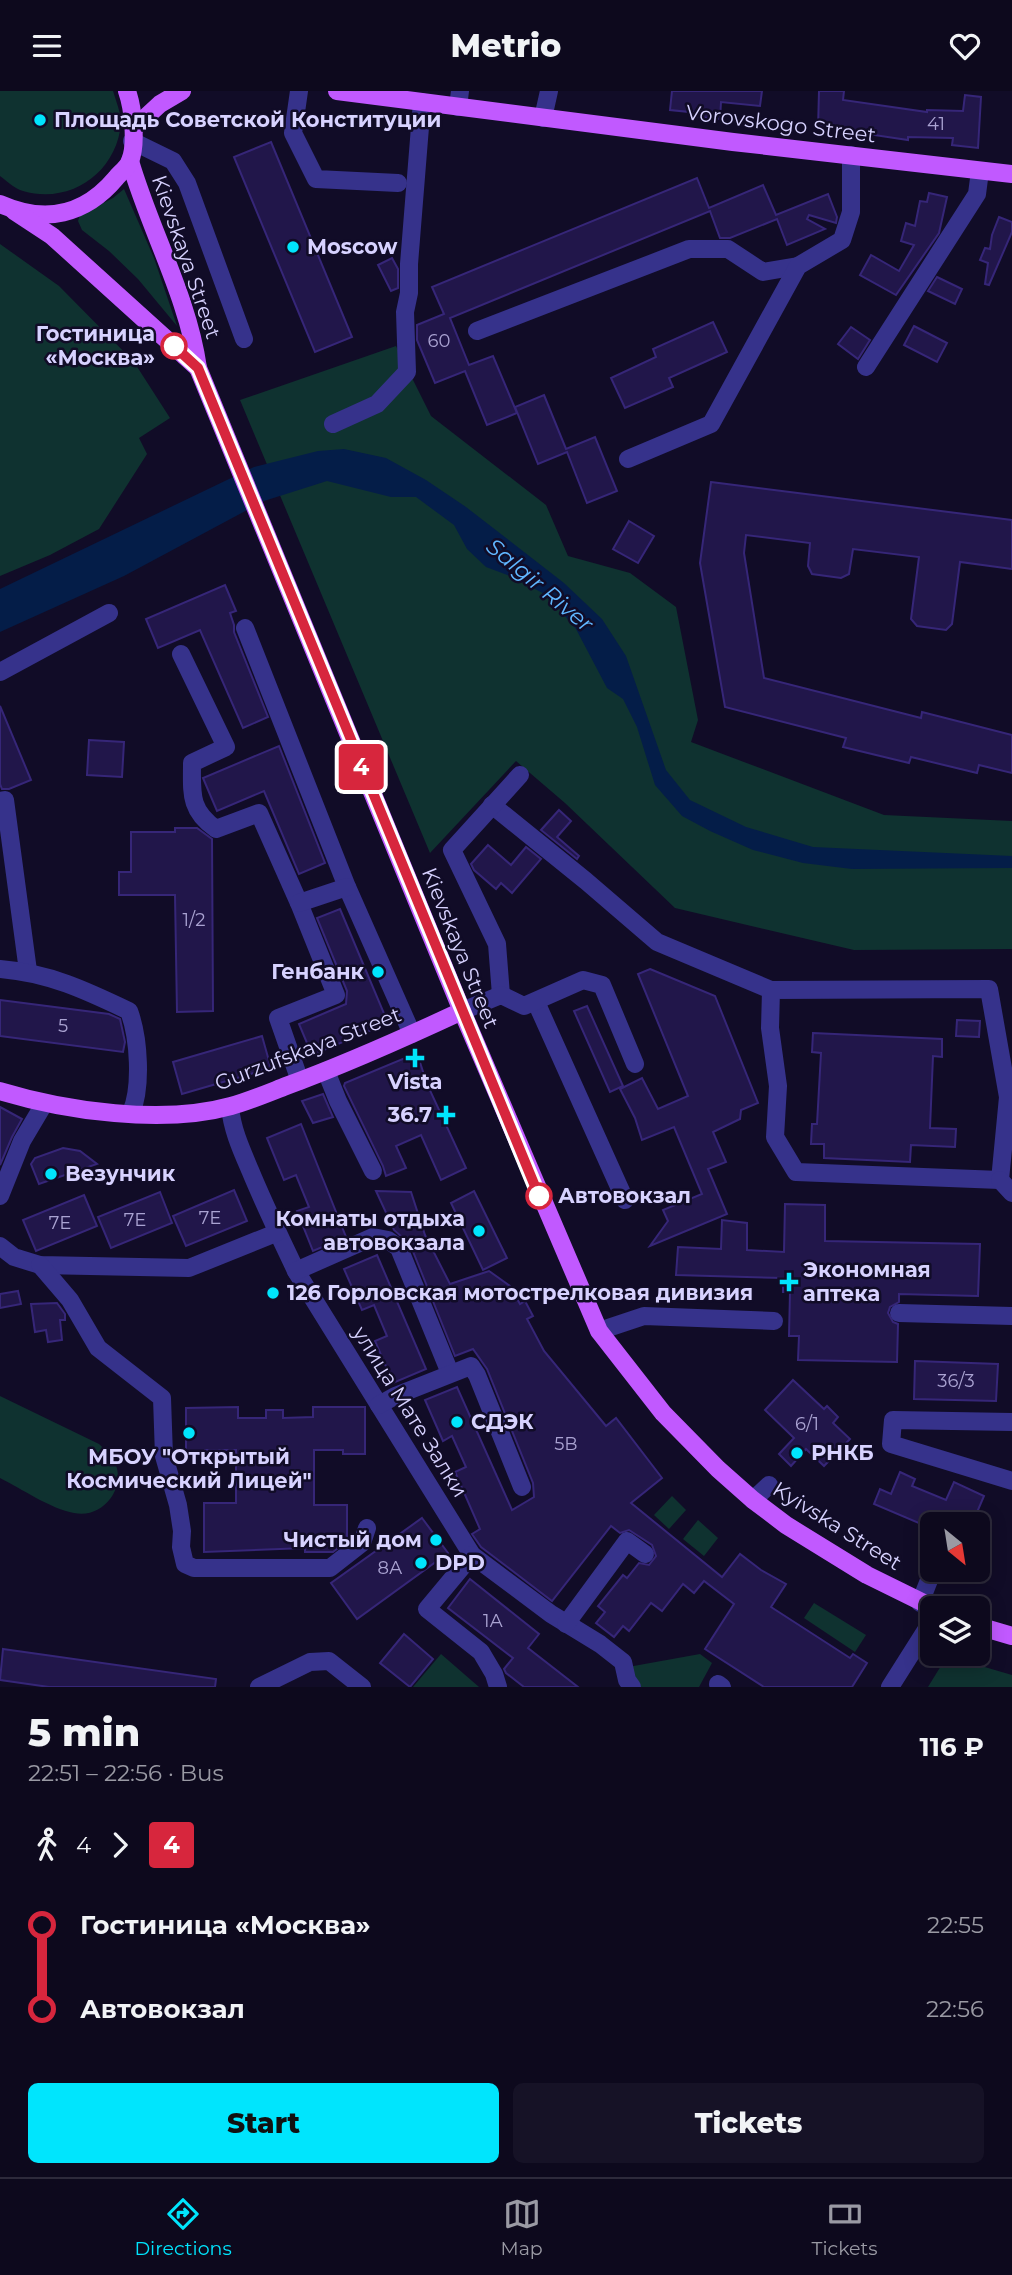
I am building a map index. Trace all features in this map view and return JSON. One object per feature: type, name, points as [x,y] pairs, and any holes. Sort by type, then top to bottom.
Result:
[{"type":"main road","points":[[7,208],[62,214],[78,208],[106,190],[130,161],[133,135],[127,91]]},
{"type":"main road","points":[[133,135],[160,104],[182,91]]},
{"type":"main road","name":"Vorovskogo Street","points":[[337,91],[422,102],[459,99],[543,118],[1012,174]]},
{"type":"main road","name":"Kievskaya Street","points":[[130,161],[139,194],[194,338],[198,368],[462,1011],[553,1229],[599,1331],[663,1413],[753,1500]]},
{"type":"main road","name":"Kievskaya Street","points":[[7,208],[52,236],[81,260],[198,368]]},
{"type":"main road","name":"Gurzufskaya Street","points":[[0,1091],[44,1104],[131,1113],[173,1115],[230,1107],[326,1071],[462,1011]]},
{"type":"main road","name":"Kyivska Street","points":[[753,1500],[822,1548],[867,1575],[920,1602]]},
{"type":"main road","points":[[990,1630],[1012,1636]]},
{"type":"street","points":[[299,91],[293,133],[316,179],[398,183]]},
{"type":"street","points":[[543,118],[549,91]]},
{"type":"street","points":[[333,424],[377,404],[407,372],[405,311],[409,293],[422,102]]},
{"type":"street","points":[[133,135],[173,161],[187,183],[244,339]]},
{"type":"street","points":[[477,331],[689,249],[728,249],[763,272],[798,266],[842,240],[851,212],[851,155]]},
{"type":"street","points":[[866,367],[977,194],[979,171]]},
{"type":"street","points":[[628,459],[710,424],[798,266]]},
{"type":"street","points":[[0,672],[109,613]]},
{"type":"street","points":[[246,628],[347,887],[412,1034]]},
{"type":"street","points":[[181,654],[226,747],[192,763],[191,798],[206,822],[216,829],[259,813],[336,995],[278,1018],[300,1081]]},
{"type":"street","points":[[501,995],[497,944],[452,850],[520,775]]},
{"type":"street","points":[[0,801],[5,800],[28,971]]},
{"type":"street","points":[[492,805],[657,942],[771,990],[989,989],[1008,1097],[1006,1187],[796,1172],[775,1137],[778,1086],[770,1028],[771,990]]},
{"type":"street","points":[[299,903],[347,887]]},
{"type":"street","points":[[0,969],[28,971],[72,984],[129,1011],[136,1029],[137,1099],[131,1113]]},
{"type":"street","points":[[462,1011],[501,995],[524,1006],[583,980],[602,985],[635,1064]]},
{"type":"street","points":[[536,1002],[625,1200]]},
{"type":"street","points":[[326,1071],[373,1171]]},
{"type":"street","points":[[0,1196],[22,1142],[44,1104]]},
{"type":"street","name":"улица Мате Залки","points":[[230,1107],[231,1122],[276,1233],[296,1271],[472,1555],[622,1662],[627,1685]]},
{"type":"street","points":[[0,1246],[14,1257],[40,1265],[189,1268],[276,1233]]},
{"type":"street","points":[[296,1271],[373,1237],[388,1240],[399,1248],[450,1373]]},
{"type":"street","points":[[40,1265],[70,1300],[98,1348],[162,1398],[164,1456],[178,1505],[185,1564],[194,1569],[330,1568],[362,1543],[366,1528]]},
{"type":"street","points":[[898,1313],[1012,1316]]},
{"type":"street","points":[[599,1331],[644,1316],[774,1321]]},
{"type":"street","points":[[379,1405],[471,1366],[522,1487]]},
{"type":"street","points":[[1012,1422],[892,1420],[891,1444],[1012,1481]]},
{"type":"street","points":[[753,1500],[769,1485]]},
{"type":"street","points":[[566,1624],[627,1541],[645,1554]]},
{"type":"street","points":[[472,1555],[427,1609],[481,1652],[498,1687]]},
{"type":"street","points":[[890,1687],[920,1640]]},
{"type":"street","points":[[264,1686],[310,1662],[329,1661],[362,1687]]},
{"type":"green space","points":[[0,91],[113,91],[121,123],[118,141],[111,156],[89,181],[74,189],[41,194],[17,189],[0,176]]},
{"type":"green space","points":[[124,189],[154,258],[177,326],[138,279],[82,230],[78,221],[80,215],[113,198]]},
{"type":"green space","points":[[0,244],[59,286],[134,362],[170,418],[139,438],[147,454],[99,529],[50,555],[0,576]]},
{"type":"green space","points":[[396,346],[431,416],[546,505],[568,556],[630,573],[676,607],[698,720],[691,742],[884,815],[1012,821],[1012,949],[854,950],[675,908],[565,803],[516,761],[430,853],[240,400]]},
{"type":"green space","points":[[0,1396],[99,1444],[107,1451],[115,1462],[118,1475],[114,1493],[102,1507],[84,1514],[65,1511],[0,1478]]},
{"type":"green space","points":[[672,1496],[686,1510],[669,1529],[654,1515]]},
{"type":"green space","points":[[698,1520],[718,1538],[704,1556],[683,1539]]},
{"type":"green space","points":[[814,1603],[866,1635],[855,1652],[804,1618]]},
{"type":"green space","points":[[441,1654],[479,1687],[413,1687]]},
{"type":"green space","points":[[700,1654],[712,1663],[699,1687],[634,1687],[628,1667]]},
{"type":"green space","points":[[941,1666],[981,1666],[1012,1675],[1012,1687],[928,1687]]},
{"type":"water","name":"Salgir River","points":[[344,449],[386,458],[426,480],[466,507],[564,583],[602,619],[626,656],[666,770],[690,800],[746,827],[813,847],[1012,856],[1012,868],[852,869],[803,863],[753,850],[682,816],[655,785],[637,727],[623,699],[607,688],[576,629],[548,596],[513,577],[486,567],[467,549],[454,525],[416,497],[391,497],[327,481],[264,501],[124,576],[0,632],[0,589],[254,467],[318,451]]},
{"type":"building","points":[[672,91],[762,91],[760,106],[721,102],[720,119],[698,117],[699,113],[670,110]]},
{"type":"building","points":[[819,91],[844,91],[843,100],[927,112],[963,111],[965,95],[981,97],[978,148],[952,145],[953,138],[908,137],[908,140],[842,132],[843,129],[818,129]]},
{"type":"building","name":"Moscow","points":[[271,142],[352,337],[315,352],[234,157]]},
{"type":"building","points":[[697,178],[709,208],[763,185],[776,215],[828,194],[837,217],[836,223],[809,215],[807,219],[825,229],[787,245],[777,219],[730,238],[720,238],[710,211],[450,318],[469,365],[493,356],[517,413],[487,425],[465,371],[435,383],[417,340],[417,325],[444,314],[432,287]]},
{"type":"building","points":[[929,193],[947,197],[939,233],[896,295],[860,275],[871,255],[899,271],[914,245],[901,241],[906,223],[915,226],[920,201],[927,202]]},
{"type":"building","points":[[999,217],[1012,222],[1012,232],[989,285],[985,284],[988,263],[980,260],[985,248],[990,249]]},
{"type":"building","points":[[392,258],[398,269],[398,288],[391,291],[378,265]]},
{"type":"building","points":[[937,277],[962,289],[955,304],[928,291]]},
{"type":"building","points":[[713,322],[727,352],[669,378],[673,387],[625,408],[611,378],[656,357],[653,349]]},
{"type":"building","points":[[914,326],[947,343],[937,362],[904,345]]},
{"type":"building","points":[[851,327],[870,340],[858,359],[838,344]]},
{"type":"building","points":[[544,395],[566,449],[595,437],[617,491],[587,503],[567,452],[538,464],[515,407]]},
{"type":"building","points":[[711,482],[1012,520],[1012,569],[960,562],[952,624],[946,630],[917,626],[911,619],[919,557],[853,549],[849,574],[841,578],[812,574],[808,566],[810,543],[746,535],[744,553],[764,678],[921,718],[922,712],[1012,735],[1012,773],[979,765],[977,773],[911,757],[909,763],[843,747],[846,738],[725,707],[700,563]]},
{"type":"building","points":[[629,521],[654,536],[638,563],[613,549]]},
{"type":"building","points":[[225,585],[236,611],[230,613],[234,632],[268,717],[243,728],[200,630],[158,648],[146,619]]},
{"type":"building","points":[[0,706],[31,780],[9,789],[2,789],[0,784]]},
{"type":"building","points":[[89,740],[124,742],[122,777],[87,775]]},
{"type":"building","points":[[279,746],[325,863],[299,874],[264,791],[217,811],[203,778]]},
{"type":"building","points":[[559,810],[571,821],[557,837],[579,856],[577,859],[541,830]]},
{"type":"building","points":[[175,828],[197,828],[212,839],[213,1011],[177,1012],[175,895],[119,895],[119,872],[131,872],[131,832],[175,832]]},
{"type":"building","points":[[488,845],[511,865],[526,847],[541,859],[512,893],[501,883],[496,889],[474,870],[471,864]]},
{"type":"building","points":[[340,909],[388,1023],[312,1055],[299,1024],[346,1004],[347,991],[317,918]]},
{"type":"building","points":[[650,969],[715,996],[758,1103],[741,1110],[740,1119],[713,1132],[726,1162],[708,1169],[727,1214],[650,1246],[668,1221],[663,1210],[702,1194],[674,1127],[642,1140],[635,1118],[620,1089],[642,1078],[658,1109],[688,1096],[638,974]]},
{"type":"building","points":[[0,1000],[109,1014],[120,1019],[125,1042],[123,1052],[0,1036]]},
{"type":"building","points":[[587,1006],[623,1086],[610,1092],[574,1011]]},
{"type":"building","points":[[957,1020],[980,1021],[979,1037],[956,1036]]},
{"type":"building","points":[[813,1033],[942,1039],[942,1057],[933,1056],[930,1128],[956,1129],[955,1147],[911,1145],[910,1162],[824,1158],[824,1144],[811,1144],[812,1124],[817,1124],[821,1053],[812,1052]]},
{"type":"building","points":[[262,1036],[271,1068],[182,1094],[173,1062]]},
{"type":"building","points":[[417,1053],[427,1084],[466,1168],[441,1180],[421,1135],[396,1146],[406,1168],[386,1176],[344,1086],[345,1083]]},
{"type":"building","points":[[323,1094],[333,1117],[313,1123],[302,1101]]},
{"type":"building","points":[[0,1107],[22,1119],[0,1165]]},
{"type":"building","points":[[301,1124],[346,1237],[313,1251],[297,1211],[309,1207],[296,1175],[284,1180],[267,1138]]},
{"type":"building","name":"Везунчик","points":[[63,1148],[80,1151],[97,1164],[39,1184],[31,1164],[35,1158]]},
{"type":"building","points":[[234,1190],[247,1221],[186,1246],[173,1216]]},
{"type":"building","points":[[376,1191],[411,1192],[425,1235],[450,1284],[489,1271],[510,1286],[520,1304],[525,1301],[533,1316],[527,1319],[544,1351],[606,1426],[616,1418],[662,1478],[631,1503],[722,1577],[740,1554],[786,1584],[771,1607],[850,1658],[853,1654],[867,1663],[852,1687],[764,1687],[705,1649],[734,1604],[704,1581],[694,1593],[683,1584],[662,1611],[651,1603],[629,1631],[623,1626],[614,1637],[596,1623],[605,1612],[598,1606],[623,1575],[627,1578],[639,1563],[649,1565],[656,1556],[652,1545],[629,1530],[620,1533],[611,1526],[552,1601],[481,1547],[472,1534],[480,1529],[455,1472],[466,1467],[452,1436],[443,1441],[425,1400],[457,1387],[512,1510],[534,1497],[533,1483],[487,1369],[473,1349],[455,1356],[410,1244],[394,1230]]},
{"type":"building","name":"Комнаты отдыха автовокзала","points":[[474,1191],[507,1258],[483,1270],[451,1203]]},
{"type":"building","points":[[160,1192],[172,1223],[111,1248],[98,1217]]},
{"type":"building","points":[[84,1195],[97,1226],[36,1251],[23,1220]]},
{"type":"building","points":[[785,1204],[825,1205],[825,1241],[980,1244],[978,1296],[899,1294],[899,1302],[890,1307],[888,1313],[893,1322],[898,1324],[897,1362],[798,1360],[799,1336],[789,1336],[790,1292],[783,1292],[783,1278],[676,1275],[678,1247],[721,1249],[722,1220],[747,1223],[747,1250],[784,1252]]},
{"type":"building","points":[[377,1255],[426,1369],[393,1383],[375,1341],[387,1336],[374,1305],[362,1310],[344,1269]]},
{"type":"building","points":[[18,1291],[21,1304],[0,1308],[0,1294]]},
{"type":"building","points":[[57,1303],[65,1314],[65,1320],[60,1320],[62,1340],[48,1342],[46,1330],[35,1332],[31,1304]]},
{"type":"building","points":[[915,1361],[998,1364],[996,1401],[914,1399]]},
{"type":"building","points":[[793,1380],[824,1409],[827,1406],[838,1417],[833,1423],[850,1439],[824,1466],[806,1449],[791,1466],[779,1454],[794,1438],[765,1410]]},
{"type":"building","points":[[238,1407],[238,1418],[266,1418],[266,1410],[283,1410],[283,1418],[313,1417],[313,1407],[365,1407],[365,1454],[343,1454],[343,1450],[314,1450],[314,1505],[347,1505],[347,1541],[333,1552],[305,1552],[305,1548],[204,1552],[204,1503],[236,1503],[236,1450],[205,1450],[205,1455],[186,1455],[186,1408]]},
{"type":"building","points":[[900,1472],[915,1479],[912,1486],[946,1500],[954,1482],[984,1496],[977,1512],[920,1512],[920,1523],[874,1504],[880,1489],[891,1494]]},
{"type":"building","points":[[422,1518],[448,1553],[357,1619],[331,1583]]},
{"type":"building","points":[[470,1579],[539,1634],[528,1648],[578,1687],[524,1687],[506,1673],[504,1669],[513,1658],[448,1608]]},
{"type":"building","points":[[404,1634],[433,1659],[410,1687],[380,1663]]},
{"type":"building","points":[[3,1649],[216,1679],[215,1687],[49,1687],[0,1680]]},
{"type":"bus line","name":"4","points":[[174,346],[198,368],[539,1196]]},
{"type":"place","name":"Площадь Советской Конституции","points":[[40,120]]},
{"type":"place","name":"Moscow","points":[[293,247]]},
{"type":"place","name":"Гостиница «Москва»","points":[[174,346]]},
{"type":"place","name":"Генбанк","points":[[378,972]]},
{"type":"place","name":"Vista","points":[[415,1058]]},
{"type":"place","name":"36.7","points":[[446,1115]]},
{"type":"place","name":"Везунчик","points":[[51,1174]]},
{"type":"place","name":"Автовокзал","points":[[539,1196]]},
{"type":"place","name":"Комнаты отдыха автовокзала","points":[[479,1231]]},
{"type":"place","name":"Экономная аптека","points":[[789,1282]]},
{"type":"place","name":"126 Горловская мотострелковая дивизия","points":[[273,1293]]},
{"type":"place","name":"СДЭК","points":[[457,1422]]},
{"type":"place","name":"МБОУ \"Открытый Космический Лицей\"","points":[[189,1433]]},
{"type":"place","name":"РНКБ","points":[[797,1453]]},
{"type":"place","name":"Чистый дом","points":[[436,1540]]},
{"type":"place","name":"DPD","points":[[421,1563]]}]
